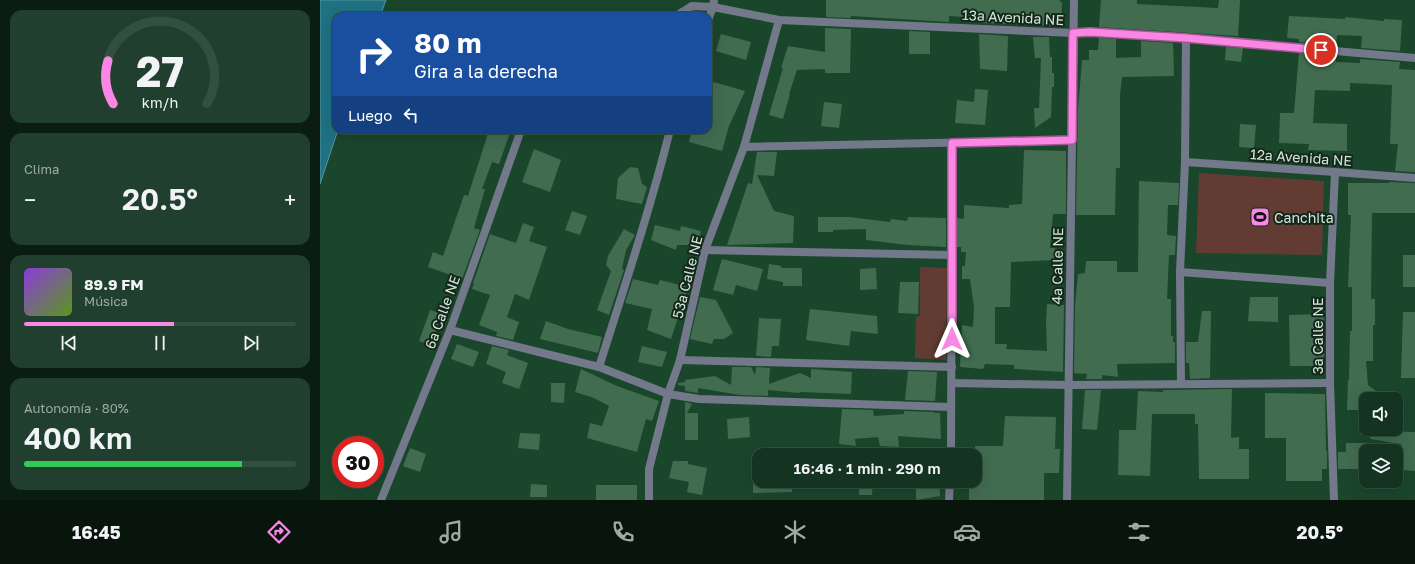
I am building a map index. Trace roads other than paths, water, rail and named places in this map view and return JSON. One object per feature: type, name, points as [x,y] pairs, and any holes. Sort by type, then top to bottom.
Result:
[{"type":"street","name":"4a Calle NE","points":[[1067,500],[1074,0]]},
{"type":"street","name":"13a Avenida NE","points":[[714,4],[779,20],[1073,33],[1090,32],[1186,38],[1415,58]]},
{"type":"street","points":[[682,12],[692,6],[714,4]]},
{"type":"street","name":"53a Calle NE","points":[[648,499],[649,469],[668,394],[680,360],[705,250],[744,147],[779,20]]},
{"type":"street","points":[[1181,383],[1180,272],[1185,162],[1186,38]]},
{"type":"street","name":"6a Calle NE","points":[[381,500],[450,330],[520,134]]},
{"type":"street","points":[[599,367],[659,172],[669,134]]},
{"type":"street","points":[[744,147],[1072,140]]},
{"type":"street","points":[[951,448],[952,143]]},
{"type":"street","name":"12a Avenida NE","points":[[1185,162],[1415,178]]},
{"type":"street","name":"3a Calle NE","points":[[1334,500],[1330,382],[1330,284],[1335,172]]},
{"type":"street","points":[[705,250],[952,255]]},
{"type":"street","points":[[1180,272],[1330,284]]},
{"type":"street","points":[[450,330],[599,367],[668,394],[699,399],[951,407]]},
{"type":"street","points":[[680,360],[952,367]]},
{"type":"street","points":[[952,383],[1069,385],[1330,382]]},
{"type":"street","points":[[949,500],[950,488]]},
{"type":"water","points":[[320,0],[386,0],[382,12],[332,12],[332,134],[337,134],[320,184]]},
{"type":"place","name":"Canchita","points":[[1260,217]]}]
